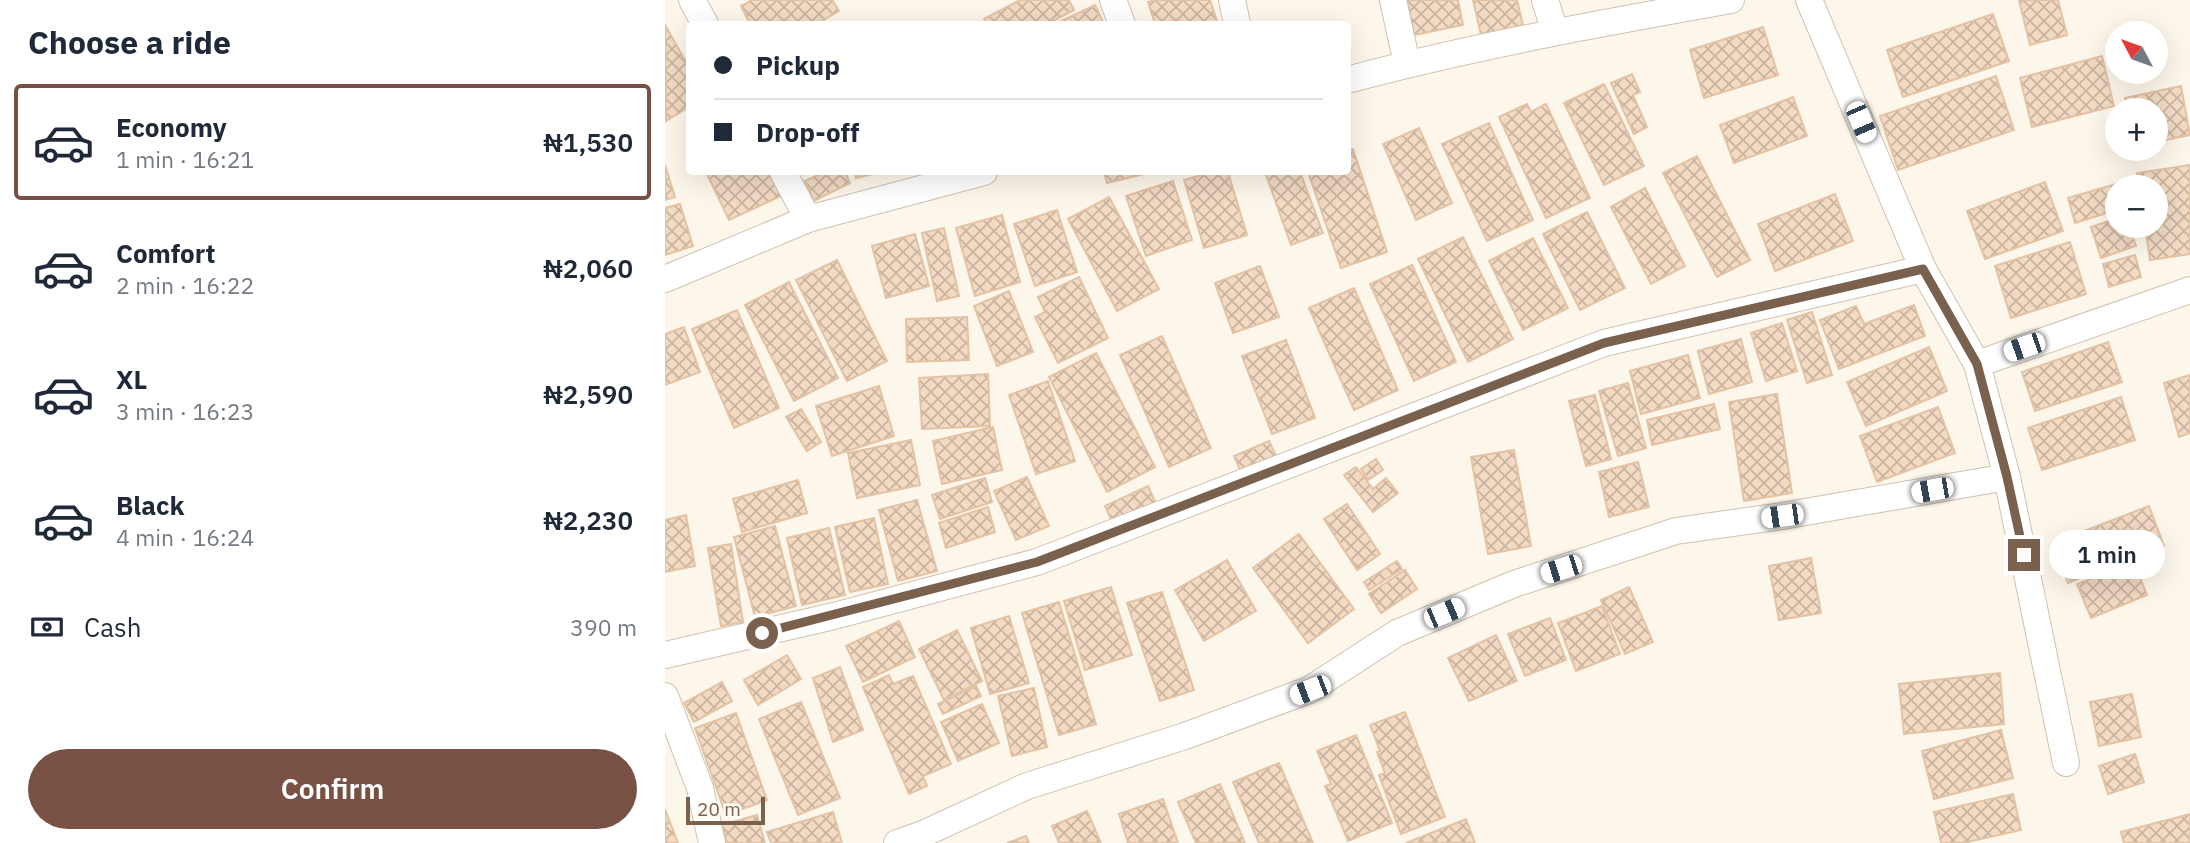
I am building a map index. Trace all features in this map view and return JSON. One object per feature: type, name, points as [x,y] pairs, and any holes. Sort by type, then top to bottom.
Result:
[{"type":"street","points":[[692,0],[703,21]]},
{"type":"street","points":[[1113,0],[1121,21]]},
{"type":"street","points":[[1232,0],[1236,21]]},
{"type":"street","points":[[1393,0],[1407,64]]},
{"type":"street","points":[[1545,0],[1555,32]]},
{"type":"street","points":[[1351,78],[1555,32],[1731,0]]},
{"type":"street","points":[[1809,0],[1923,269],[1977,364],[2007,477],[2066,763]]},
{"type":"street","points":[[785,175],[808,219]]},
{"type":"street","points":[[665,279],[808,219],[973,175]]},
{"type":"street","points":[[665,655],[834,616],[1037,562],[1604,343],[1923,269]]},
{"type":"street","points":[[1977,364],[2190,290]]},
{"type":"street","points":[[897,843],[923,834],[1027,786],[1185,736],[1310,690],[1397,633],[1539,576],[1677,531],[1782,516],[2007,477]]},
{"type":"street","points":[[665,696],[700,788],[712,843]]},
{"type":"building","points":[[752,0],[832,0],[839,11],[822,21],[748,21],[741,6]]},
{"type":"building","points":[[1020,0],[1069,0],[1074,10],[1053,21],[984,19]]},
{"type":"building","points":[[1210,0],[1217,21],[1154,21],[1148,2]]},
{"type":"building","points":[[1407,0],[1458,0],[1463,25],[1414,35]]},
{"type":"building","points":[[1473,0],[1517,0],[1523,25],[1481,35]]},
{"type":"building","points":[[2019,0],[2058,0],[2067,35],[2030,45]]},
{"type":"building","points":[[1095,5],[1103,21],[1061,21]]},
{"type":"building","points":[[1993,14],[2009,61],[1903,97],[1887,50]]},
{"type":"building","points":[[665,25],[686,62],[686,109],[666,121]]},
{"type":"building","points":[[1763,27],[1778,75],[1704,98],[1690,50]]},
{"type":"building","points":[[2102,56],[2105,84],[2109,84],[2112,98],[2105,98],[2105,108],[2032,127],[2020,78]]},
{"type":"building","points":[[1632,74],[1640,92],[1633,95],[1647,127],[1634,134],[1611,83]]},
{"type":"building","points":[[1996,76],[2014,130],[1898,170],[1880,116]]},
{"type":"building","points":[[1604,84],[1644,166],[1604,185],[1564,103]]},
{"type":"building","points":[[2181,86],[2190,135],[2168,140],[2168,98],[2125,98]]},
{"type":"building","points":[[1793,97],[1807,136],[1734,163],[1720,125]]},
{"type":"building","points":[[1527,104],[1531,112],[1546,104],[1590,198],[1546,218],[1499,117]]},
{"type":"building","points":[[1489,123],[1533,220],[1487,241],[1442,144]]},
{"type":"building","points":[[1419,128],[1452,203],[1416,220],[1383,144]]},
{"type":"building","points":[[1353,149],[1387,252],[1341,268],[1309,175],[1351,175]]},
{"type":"building","points":[[1697,156],[1750,260],[1717,277],[1663,173]]},
{"type":"building","points":[[665,165],[675,197],[665,200]]},
{"type":"building","points":[[2190,165],[2190,254],[2150,260],[2147,238],[2168,238],[2168,175],[2137,173]]},
{"type":"building","points":[[707,175],[773,175],[783,195],[729,220]]},
{"type":"building","points":[[818,175],[846,175],[850,183],[814,201],[805,181]]},
{"type":"building","points":[[1105,175],[1140,175],[1107,183]]},
{"type":"building","points":[[1202,175],[1229,175],[1247,235],[1204,248],[1184,180]]},
{"type":"building","points":[[1266,175],[1301,175],[1323,233],[1291,245]]},
{"type":"building","points":[[1173,181],[1192,240],[1146,256],[1126,196]]},
{"type":"building","points":[[2045,182],[2063,231],[1985,259],[1967,211]]},
{"type":"building","points":[[2105,187],[2105,214],[2075,223],[2068,198]]},
{"type":"building","points":[[1645,188],[1685,266],[1651,284],[1611,207]]},
{"type":"building","points":[[1835,194],[1853,241],[1775,271],[1758,224]]},
{"type":"building","points":[[1109,197],[1159,289],[1117,311],[1068,219]]},
{"type":"building","points":[[680,204],[693,246],[665,255],[665,208]]},
{"type":"building","points":[[1057,210],[1077,272],[1035,286],[1014,224]]},
{"type":"building","points":[[1587,212],[1625,288],[1580,310],[1543,234]]},
{"type":"building","points":[[1002,215],[1020,282],[975,296],[956,228]]},
{"type":"building","points":[[2105,222],[2105,238],[2133,238],[2136,246],[2101,258],[2091,227]]},
{"type":"building","points":[[944,228],[959,296],[937,301],[922,233]]},
{"type":"building","points":[[915,234],[929,286],[886,298],[872,246]]},
{"type":"building","points":[[1463,237],[1513,339],[1468,362],[1418,259]]},
{"type":"building","points":[[1533,238],[1568,308],[1523,330],[1489,261]]},
{"type":"building","points":[[2070,242],[2086,294],[2011,318],[1995,266]]},
{"type":"building","points":[[2135,255],[2141,277],[2109,287],[2103,264]]},
{"type":"building","points":[[837,260],[887,361],[847,381],[796,280]]},
{"type":"building","points":[[1412,265],[1456,362],[1414,381],[1370,284]]},
{"type":"building","points":[[1260,266],[1279,317],[1233,333],[1215,283]]},
{"type":"building","points":[[1079,277],[1108,338],[1058,363],[1035,317],[1045,312],[1038,297]]},
{"type":"building","points":[[789,282],[838,378],[794,401],[745,305]]},
{"type":"building","points":[[1354,288],[1398,390],[1354,410],[1309,308]]},
{"type":"building","points":[[1009,291],[1033,352],[997,366],[974,306]]},
{"type":"building","points":[[1914,305],[1925,336],[1839,369],[1820,320],[1856,306],[1864,324]]},
{"type":"building","points":[[737,310],[779,408],[734,428],[692,329]]},
{"type":"building","points":[[1812,312],[1832,375],[1807,383],[1787,320]]},
{"type":"building","points":[[967,317],[969,360],[907,362],[906,319]]},
{"type":"building","points":[[1782,323],[1797,371],[1766,381],[1751,333]]},
{"type":"building","points":[[684,327],[700,372],[665,385],[665,334]]},
{"type":"building","points":[[1162,336],[1211,448],[1169,467],[1120,355]]},
{"type":"building","points":[[1741,339],[1752,382],[1709,394],[1698,351]]},
{"type":"building","points":[[1286,340],[1315,418],[1272,434],[1242,356]]},
{"type":"building","points":[[2108,342],[2122,382],[2035,411],[2022,372]]},
{"type":"building","points":[[1929,347],[1947,391],[1866,426],[1847,382]]},
{"type":"building","points":[[1096,353],[1155,467],[1107,492],[1049,377]]},
{"type":"building","points":[[1688,355],[1700,398],[1641,414],[1630,371]]},
{"type":"building","points":[[988,374],[990,426],[922,429],[919,378]]},
{"type":"building","points":[[2190,375],[2190,433],[2179,437],[2164,383]]},
{"type":"building","points":[[1048,381],[1075,461],[1036,474],[1009,395]]},
{"type":"building","points":[[1628,383],[1646,448],[1618,456],[1599,391]]},
{"type":"building","points":[[879,386],[894,436],[832,456],[816,406]]},
{"type":"building","points":[[1777,394],[1792,493],[1744,501],[1729,402]]},
{"type":"building","points":[[1595,395],[1611,459],[1586,466],[1569,401]]},
{"type":"building","points":[[2121,397],[2135,440],[2042,470],[2028,428]]},
{"type":"building","points":[[1714,404],[1720,429],[1652,445],[1647,420]]},
{"type":"building","points":[[1938,407],[1955,453],[1877,482],[1860,436]]},
{"type":"building","points":[[801,409],[821,442],[807,451],[786,417]]},
{"type":"building","points":[[993,427],[1002,470],[942,484],[933,441]]},
{"type":"building","points":[[911,440],[920,485],[857,498],[848,453]]},
{"type":"building","points":[[1269,441],[1279,462],[1243,477],[1234,456]]},
{"type":"building","points":[[1514,450],[1531,546],[1488,554],[1471,457]]},
{"type":"building","points":[[1376,459],[1383,470],[1368,480],[1361,469]]},
{"type":"building","points":[[1638,462],[1649,507],[1609,517],[1599,472]]},
{"type":"building","points":[[1356,467],[1373,489],[1386,478],[1398,493],[1373,512],[1344,475]]},
{"type":"building","points":[[1027,477],[1049,526],[1016,540],[994,491]]},
{"type":"building","points":[[985,478],[992,502],[940,519],[932,495]]},
{"type":"building","points":[[798,480],[807,513],[742,532],[733,499]]},
{"type":"building","points":[[1148,486],[1157,506],[1114,526],[1105,506]]},
{"type":"building","points":[[917,500],[937,571],[898,581],[879,510]]},
{"type":"building","points":[[1347,504],[1380,554],[1357,570],[1324,519]]},
{"type":"building","points":[[2149,506],[2164,546],[2068,583],[2053,543]]},
{"type":"building","points":[[988,507],[995,532],[946,548],[939,523]]},
{"type":"building","points":[[686,515],[695,566],[665,572],[665,520]]},
{"type":"building","points":[[874,518],[888,584],[850,592],[835,527]]},
{"type":"building","points":[[775,526],[796,606],[755,617],[734,537]]},
{"type":"building","points":[[829,528],[845,595],[802,605],[787,538]]},
{"type":"building","points":[[1299,534],[1354,609],[1308,643],[1253,568]]},
{"type":"building","points":[[731,544],[743,622],[721,626],[708,548]]},
{"type":"building","points":[[1811,558],[1821,613],[1779,620],[1769,566]]},
{"type":"building","points":[[1227,560],[1256,611],[1204,641],[1175,590]]},
{"type":"building","points":[[1397,561],[1402,569],[1369,590],[1364,582]]},
{"type":"building","points":[[2134,562],[2147,595],[2091,618],[2077,584]]},
{"type":"building","points":[[1405,570],[1417,589],[1381,613],[1369,594]]},
{"type":"building","points":[[1111,587],[1132,655],[1085,670],[1064,601]]},
{"type":"building","points":[[1629,587],[1653,642],[1625,654],[1601,600]]},
{"type":"building","points":[[1162,592],[1194,690],[1160,701],[1127,603]]},
{"type":"building","points":[[1059,602],[1096,724],[1059,735],[1022,613]]},
{"type":"building","points":[[1602,606],[1620,654],[1576,671],[1558,623]]},
{"type":"building","points":[[1009,616],[1029,683],[990,694],[971,628]]},
{"type":"building","points":[[1550,618],[1566,660],[1525,676],[1508,634]]},
{"type":"building","points":[[899,621],[915,657],[863,682],[846,646]]},
{"type":"building","points":[[957,630],[982,681],[944,700],[919,649]]},
{"type":"building","points":[[1496,635],[1517,681],[1469,701],[1448,658]]},
{"type":"building","points":[[787,655],[801,679],[758,705],[744,680]]},
{"type":"building","points":[[840,667],[863,730],[833,742],[813,678]]},
{"type":"building","points":[[2000,673],[2004,724],[1904,734],[1899,684]]},
{"type":"building","points":[[889,675],[893,684],[913,676],[951,764],[923,776],[927,786],[909,794],[863,687]]},
{"type":"building","points":[[722,682],[732,701],[694,722],[684,703]]},
{"type":"building","points":[[976,686],[981,696],[943,714],[938,704]]},
{"type":"building","points":[[1034,688],[1047,747],[1012,756],[998,696]]},
{"type":"building","points":[[2132,694],[2141,737],[2099,746],[2090,702]]},
{"type":"building","points":[[801,702],[840,798],[798,815],[759,719]]},
{"type":"building","points":[[982,704],[999,743],[958,761],[941,722]]},
{"type":"building","points":[[1405,712],[1445,817],[1401,834],[1379,775],[1385,773],[1370,725]]},
{"type":"building","points":[[736,713],[767,800],[726,815],[695,728]]},
{"type":"building","points":[[2001,730],[2013,778],[1934,799],[1922,751]]},
{"type":"building","points":[[1356,735],[1392,823],[1348,841],[1325,786],[1331,784],[1317,751]]},
{"type":"building","points":[[2135,754],[2144,782],[2108,794],[2099,766]]},
{"type":"building","points":[[1279,763],[1313,843],[1259,843],[1233,782]]},
{"type":"building","points":[[1220,784],[1245,843],[1196,843],[1178,802]]},
{"type":"building","points":[[2013,794],[2021,830],[1963,843],[1941,843],[1934,812]]},
{"type":"building","points":[[1163,799],[1178,843],[1128,843],[1119,814]]},
{"type":"building","points":[[665,809],[678,843],[665,843]]},
{"type":"building","points":[[1087,811],[1101,843],[1059,843],[1052,826]]},
{"type":"building","points":[[833,812],[842,843],[771,843],[767,832]]},
{"type":"building","points":[[2190,814],[2190,843],[2124,843],[2121,832]]},
{"type":"building","points":[[757,815],[765,843],[727,843],[722,825]]},
{"type":"building","points":[[1466,819],[1475,843],[1406,843]]},
{"type":"building","points":[[1026,836],[1029,843],[1007,843]]},
{"type":"route","points":[[762,633],[1037,562],[1604,343],[1923,269],[1977,364],[2007,477],[2024,555]]}]
